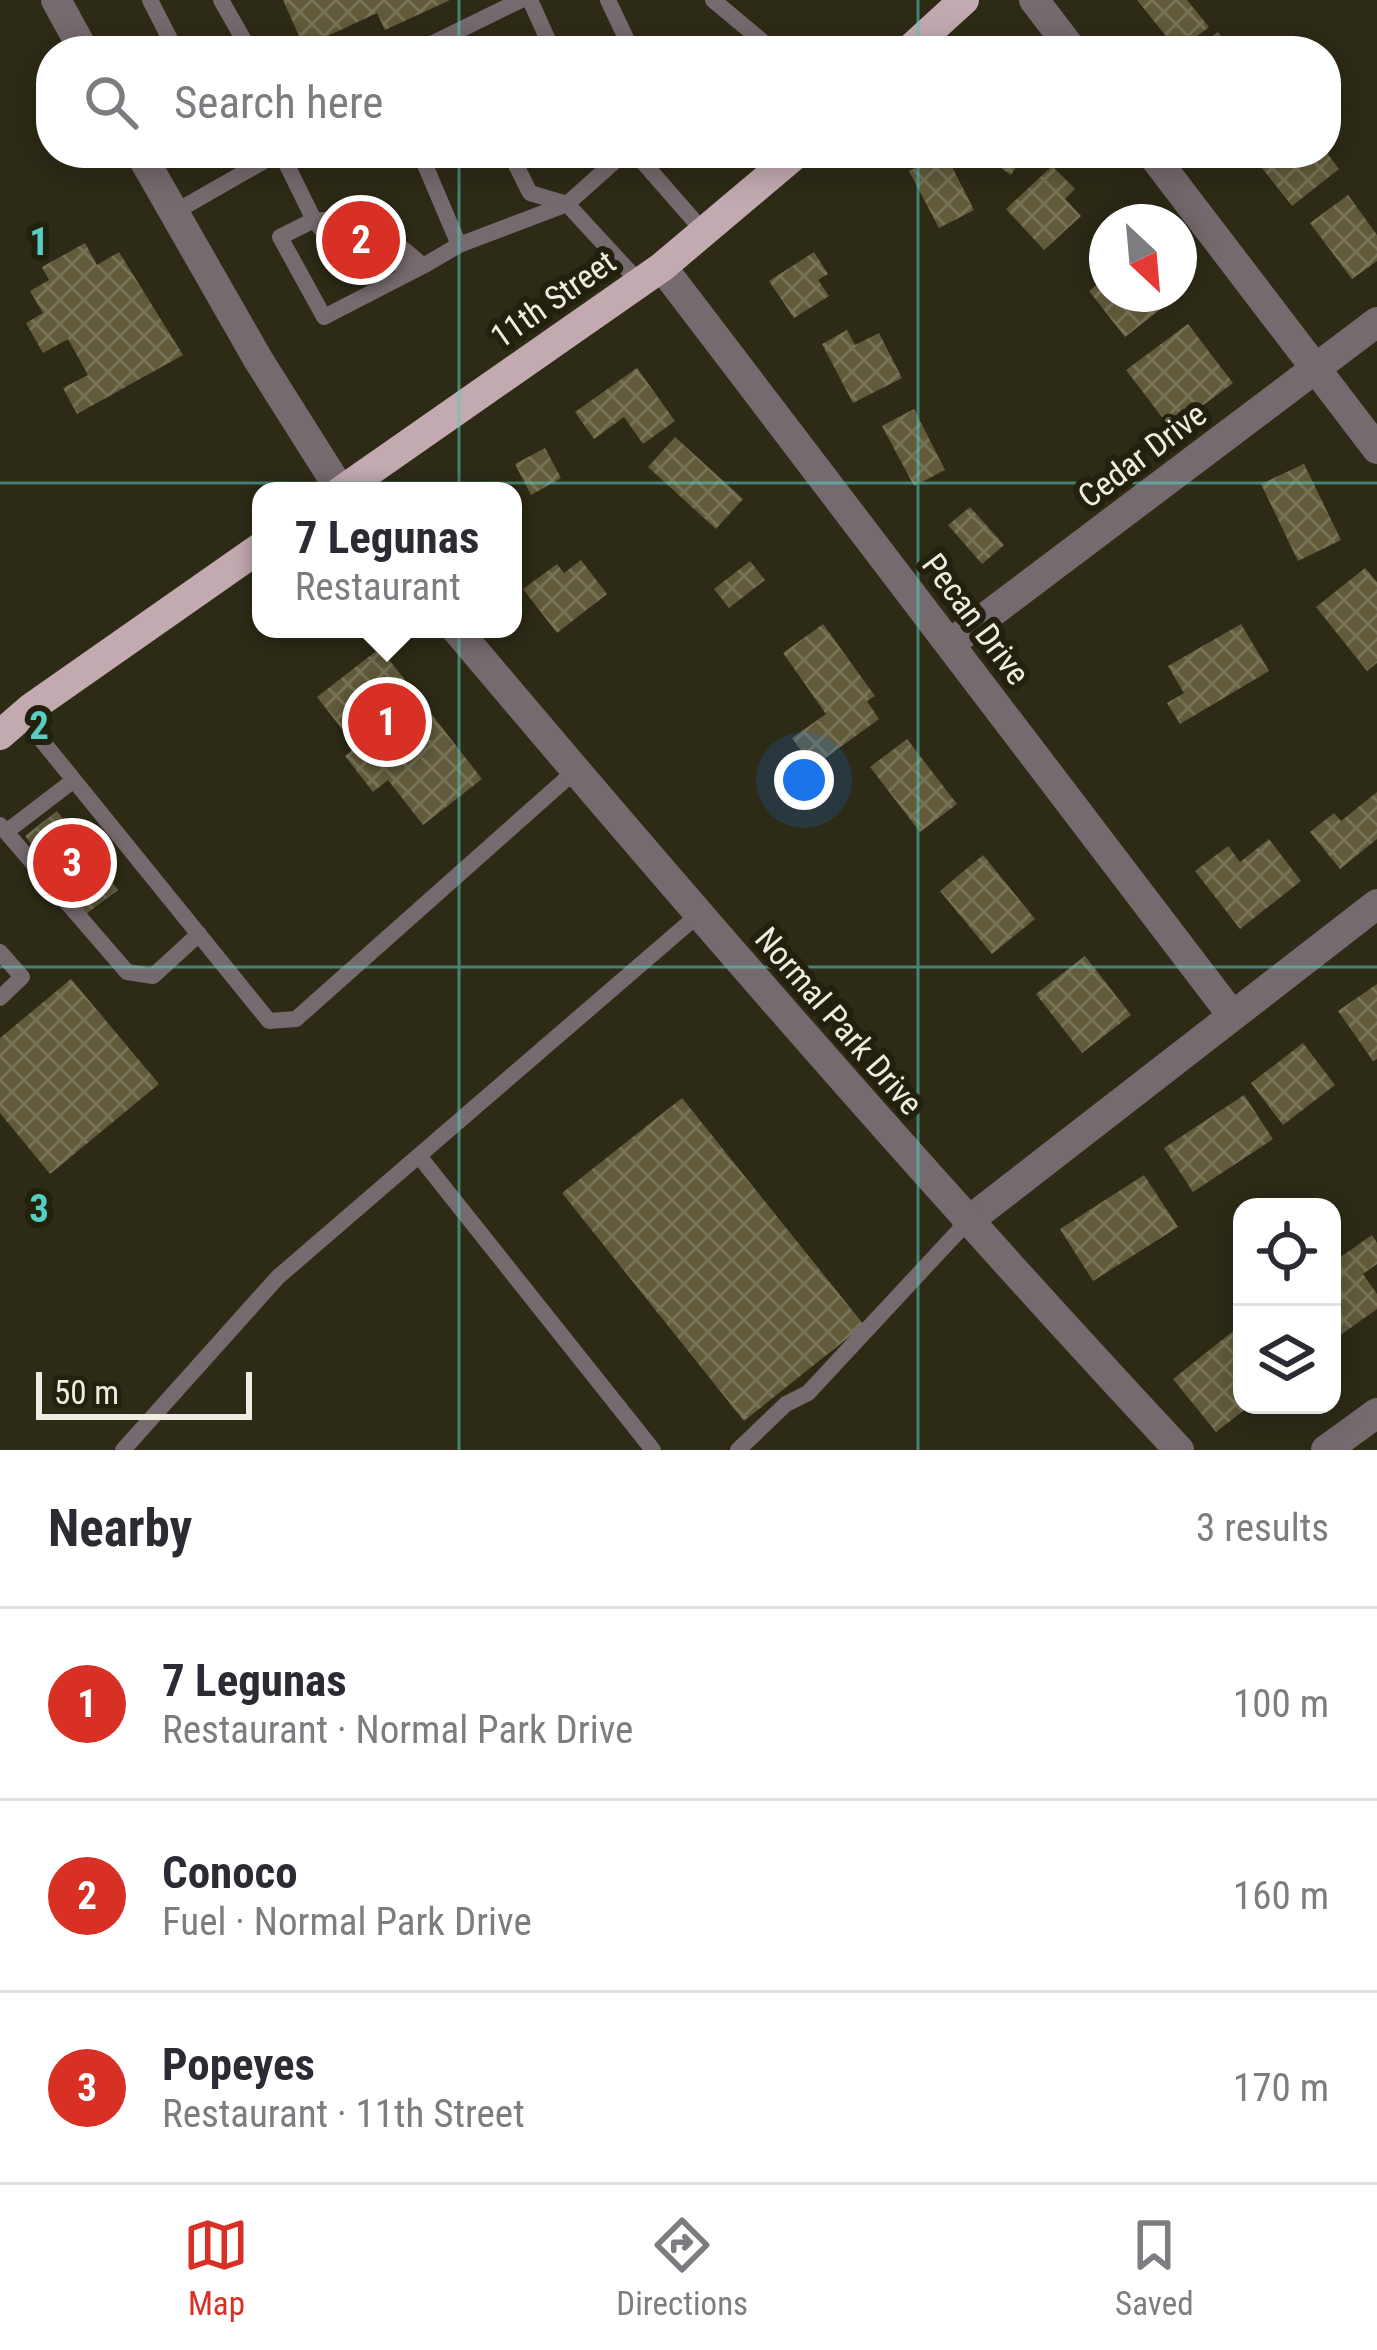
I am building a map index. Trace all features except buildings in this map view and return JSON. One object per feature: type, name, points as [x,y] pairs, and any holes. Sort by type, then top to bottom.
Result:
[{"type":"main road","points":[[924,36],[964,0]]},
{"type":"main road","name":"11th Street","points":[[354,482],[651,274],[779,168]]},
{"type":"main road","points":[[11,726],[252,553]]},
{"type":"street","points":[[56,0],[76,36]]},
{"type":"street","points":[[1034,0],[1062,36]]},
{"type":"street","points":[[149,168],[259,361],[335,482]]},
{"type":"street","points":[[1161,168],[1377,449]]},
{"type":"street","name":"Pecan Drive","points":[[651,274],[950,644],[1232,1015]]},
{"type":"street","name":"Cedar Drive","points":[[950,644],[1377,322]]},
{"type":"street","name":"Normal Park Drive","points":[[464,638],[698,915],[967,1222],[1179,1450]]},
{"type":"street","points":[[967,1222],[1377,904]]},
{"type":"street","points":[[1326,1450],[1377,1413]]},
{"type":"lane","points":[[150,0],[168,36]]},
{"type":"lane","points":[[221,0],[241,36]]},
{"type":"lane","points":[[467,36],[525,0],[545,36]]},
{"type":"lane","points":[[608,0],[625,36]]},
{"type":"lane","points":[[712,0],[756,36]]},
{"type":"lane","points":[[236,168],[239,174]]},
{"type":"lane","points":[[175,212],[251,168]]},
{"type":"lane","points":[[288,168],[314,220],[334,245],[377,262],[423,266]]},
{"type":"lane","points":[[426,168],[459,245]]},
{"type":"lane","points":[[518,168],[530,193],[567,204],[651,274]]},
{"type":"lane","points":[[423,266],[389,235],[345,220],[314,220],[280,236],[324,317],[423,266],[459,245],[567,204],[597,168]]},
{"type":"lane","points":[[648,168],[704,232]]},
{"type":"lane","points":[[11,726],[74,780],[269,1021],[296,1019],[575,771]]},
{"type":"lane","points":[[74,780],[3,828],[127,972],[153,976],[200,934]]},
{"type":"lane","points":[[123,1450],[254,1300],[698,915]]},
{"type":"lane","points":[[0,952],[22,976],[0,998]]},
{"type":"lane","points":[[419,1156],[653,1450]]},
{"type":"lane","points":[[738,1450],[786,1404],[808,1393],[967,1222]]},
{"type":"place","name":"Conoco","points":[[361,240]]},
{"type":"place","name":"7 Legunas","points":[[387,722]]},
{"type":"place","name":"Popeyes","points":[[72,863]]}]
